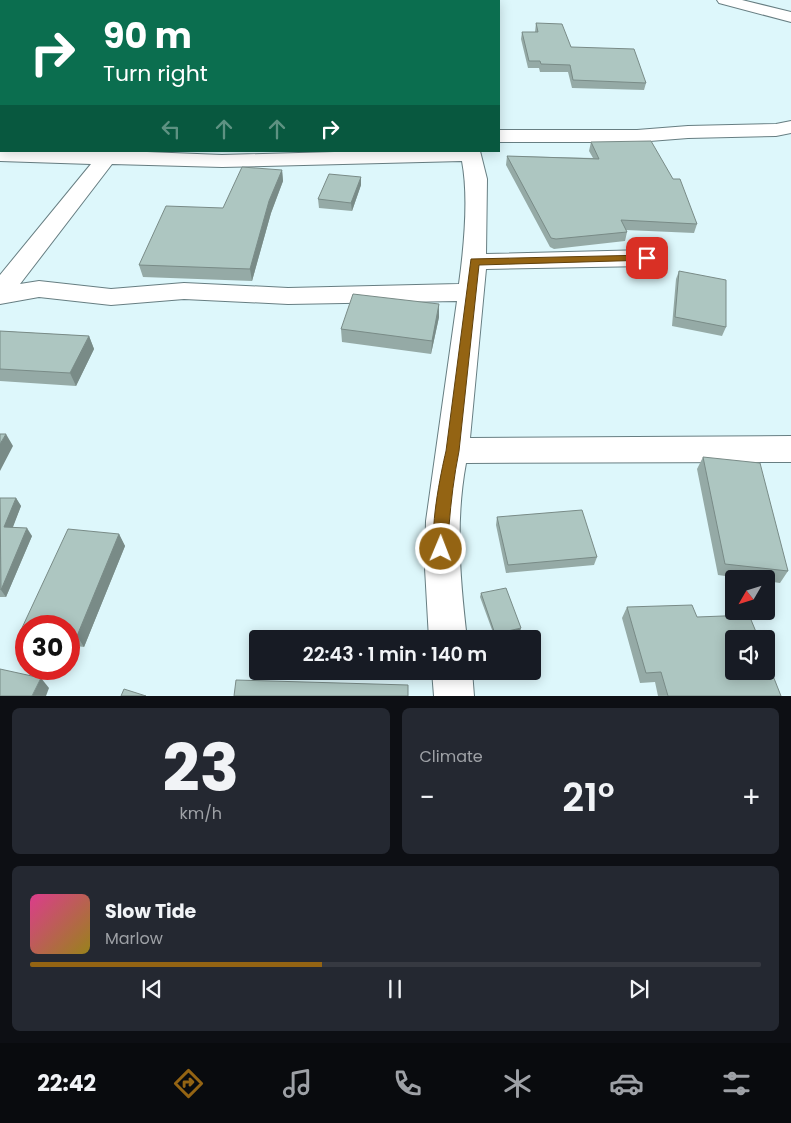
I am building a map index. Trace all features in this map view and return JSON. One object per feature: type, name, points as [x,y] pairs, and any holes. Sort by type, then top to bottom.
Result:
[{"type":"street","points":[[0,0],[15,0]]},
{"type":"street","points":[[724,0],[791,17]]},
{"type":"street","points":[[500,136],[637,136],[688,132],[776,130],[791,127]]},
{"type":"street","points":[[0,155],[109,154],[222,161],[471,153],[476,179],[474,262],[453,451],[447,475],[441,532],[442,584],[447,630]]},
{"type":"street","points":[[0,292],[28,259],[109,154]]},
{"type":"street","points":[[474,262],[647,258]]},
{"type":"street","points":[[0,296],[39,289],[111,297],[184,291],[288,296],[471,292]]},
{"type":"street","points":[[453,451],[791,449]]},
{"type":"street","points":[[453,680],[454,696]]},
{"type":"building","points":[[536,23],[562,24],[571,47],[634,49],[646,83],[573,80],[570,65],[541,64],[540,61],[529,61],[522,32],[538,32]]},
{"type":"building","points":[[651,141],[673,179],[680,179],[697,224],[621,220],[627,232],[551,238],[507,156],[599,159],[591,142]]},
{"type":"building","points":[[242,167],[282,170],[269,201],[250,269],[139,265],[166,206],[223,208]]},
{"type":"building","points":[[329,174],[361,177],[351,203],[318,199]]},
{"type":"building","points":[[679,271],[726,280],[726,327],[675,317]]},
{"type":"building","points":[[353,294],[439,304],[432,341],[341,329]]},
{"type":"building","points":[[0,331],[89,336],[70,373],[0,369]]},
{"type":"building","points":[[0,434],[6,434],[0,444]]},
{"type":"building","points":[[703,457],[760,463],[788,571],[725,564]]},
{"type":"building","points":[[0,498],[16,498],[4,527],[27,528],[1,590]]},
{"type":"building","points":[[582,510],[597,557],[508,565],[497,517]]},
{"type":"building","points":[[68,529],[119,534],[80,629],[80,615],[28,615]]},
{"type":"building","points":[[506,588],[521,628],[494,630],[481,593]]},
{"type":"building","points":[[692,605],[697,617],[725,616],[725,620],[751,620],[755,630],[725,630],[725,680],[775,680],[781,696],[668,696],[661,672],[646,673],[627,607]]},
{"type":"building","points":[[0,669],[15,672],[15,680],[40,680],[32,696],[0,696]]},
{"type":"building","points":[[236,680],[408,685],[408,696],[234,696]]},
{"type":"building","points":[[124,689],[146,696],[121,696]]},
{"type":"route","points":[[441,549],[447,475],[453,451],[474,262],[647,258]]}]
